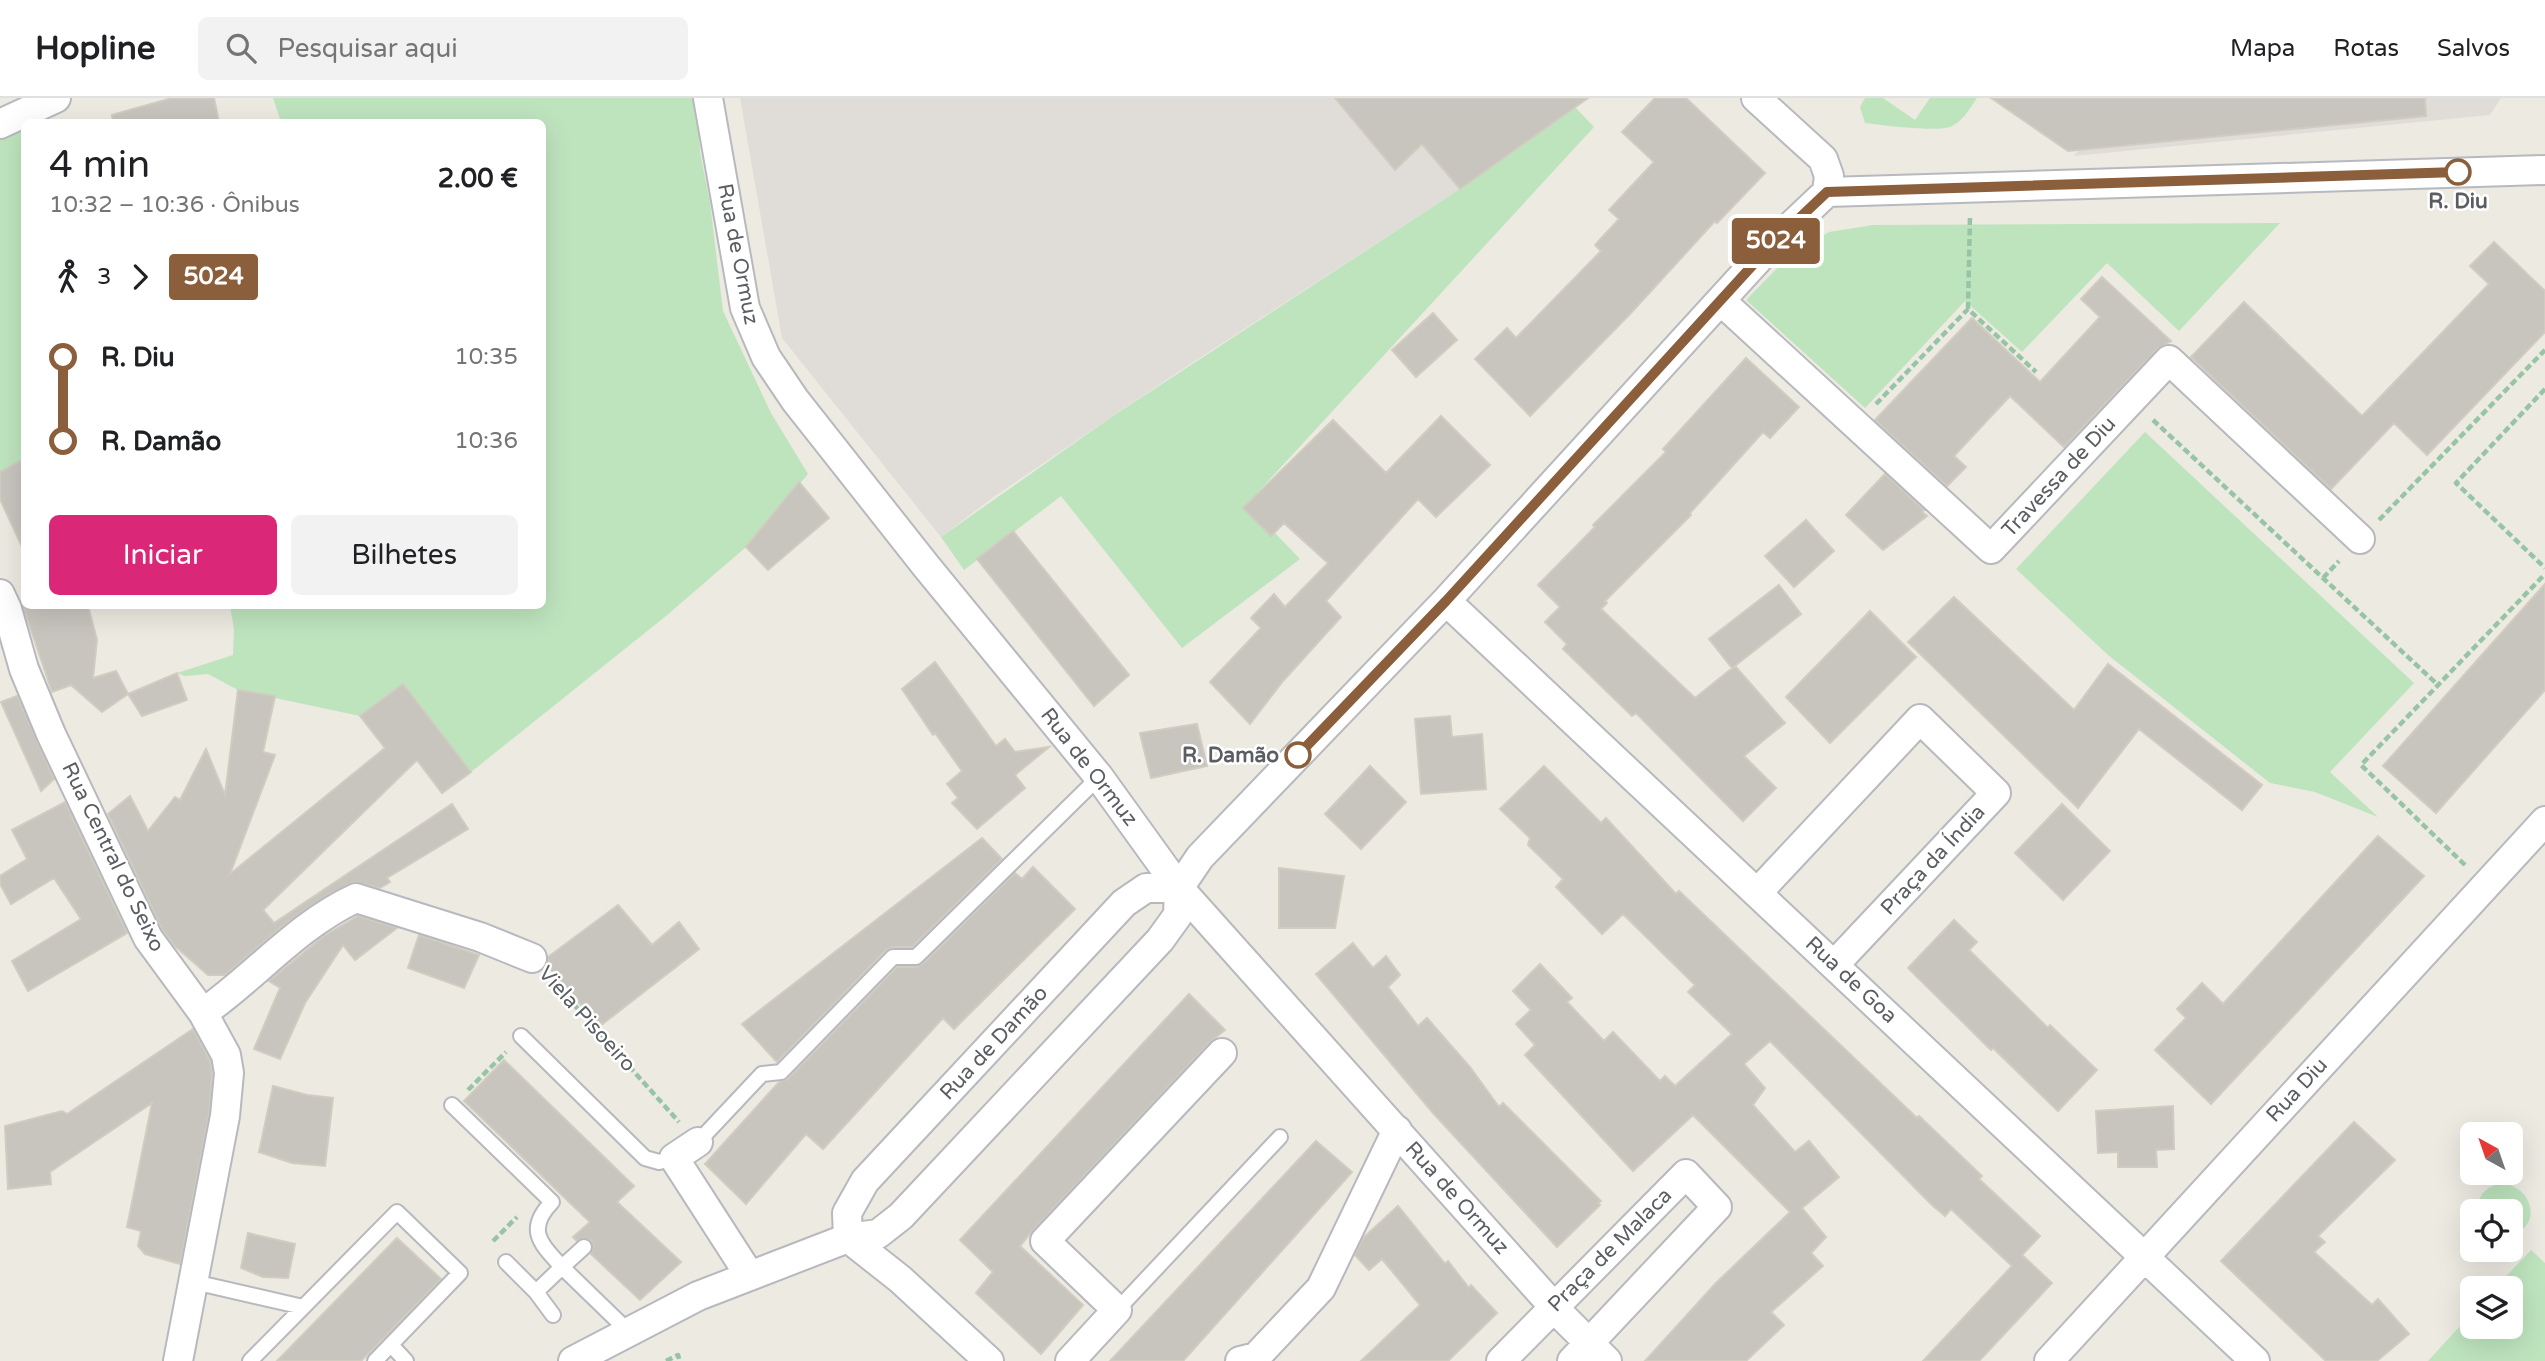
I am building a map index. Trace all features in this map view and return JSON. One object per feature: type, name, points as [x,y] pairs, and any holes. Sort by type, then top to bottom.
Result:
[{"type":"street","points":[[0,124],[56,98]]},
{"type":"street","name":"Rua de Ormuz","points":[[708,98],[745,308],[766,357],[795,400],[926,566],[1099,777],[1179,888],[1554,1306],[1589,1355]]},
{"type":"street","points":[[573,1361],[698,1296],[848,1238],[878,1234],[901,1216],[1160,940],[1178,915],[1179,888],[1200,857],[1446,601],[1772,244],[1827,192],[1829,176],[1823,159],[1756,98]]},
{"type":"street","points":[[1827,192],[2545,170]]},
{"type":"street","name":"Travessa de Diu","points":[[1721,301],[1991,549],[2169,360],[2360,539]]},
{"type":"street","name":"Rua Central do Seixo","points":[[0,594],[24,669],[51,734],[148,938],[203,1013],[226,1055],[229,1073],[225,1116],[178,1361]]},
{"type":"street","name":"Rua de Goa","points":[[1446,601],[2255,1361]]},
{"type":"street","name":"Praça da Índia","points":[[1757,893],[1920,719],[1996,793],[1835,964]]},
{"type":"street","name":"Rua Diu","points":[[2049,1361],[2545,821]]},
{"type":"street","name":"Rua de Damão","points":[[848,1238],[847,1213],[865,1181],[1124,903],[1146,888],[1179,888]]},
{"type":"street","name":"Viela Pisoeiro","points":[[203,1013],[286,944],[341,905],[356,898],[480,937],[533,958]]},
{"type":"street","points":[[1070,1361],[1117,1310],[1045,1241],[1222,1053]]},
{"type":"street","points":[[1240,1361],[1256,1357],[1321,1288],[1397,1130]]},
{"type":"street","points":[[698,1142],[674,1158],[750,1276]]},
{"type":"street","name":"Praça de Malaca","points":[[1501,1361],[1686,1174],[1717,1208],[1589,1355]]},
{"type":"street","points":[[848,1238],[900,1279],[989,1361]]},
{"type":"lane","points":[[698,1142],[762,1074],[780,1072],[893,957],[916,957],[1099,777]]},
{"type":"lane","points":[[521,1036],[645,1158],[659,1162],[674,1158]]},
{"type":"lane","points":[[452,1105],[552,1202],[541,1213],[537,1226],[538,1238],[562,1268],[629,1332]]},
{"type":"lane","points":[[1117,1310],[1280,1137]]},
{"type":"lane","points":[[250,1361],[397,1212],[460,1273],[376,1361]]},
{"type":"lane","points":[[536,1292],[583,1247]]},
{"type":"lane","points":[[506,1262],[536,1292],[553,1315]]},
{"type":"lane","points":[[194,1282],[303,1307]]},
{"type":"lane","points":[[391,1345],[406,1361]]},
{"type":"path","points":[[1856,424],[1968,309],[1970,188]]},
{"type":"path","points":[[1968,309],[2036,372]]},
{"type":"path","points":[[2323,578],[2545,350]]},
{"type":"path","points":[[2545,389],[2456,483],[2545,568]]},
{"type":"path","points":[[2147,414],[2438,685]]},
{"type":"path","points":[[2485,885],[2361,765],[2545,574]]},
{"type":"path","name":"Viela Pisoeiro","points":[[533,958],[698,1142]]},
{"type":"path","points":[[452,1105],[521,1036]]},
{"type":"path","points":[[460,1273],[542,1192]]},
{"type":"path","points":[[666,1361],[678,1355],[680,1361]]},
{"type":"shaded area","points":[[740,98],[1588,98],[1460,189],[1172,376],[995,496],[941,537],[782,338]]},
{"type":"shaded area","points":[[2119,98],[2501,98],[2490,115],[2074,156]]},
{"type":"green space","points":[[273,98],[697,98],[700,152],[710,203],[723,311],[771,413],[808,474],[746,547],[666,616],[471,772],[403,684],[360,716],[238,690],[208,674],[185,676],[177,673],[233,655],[234,629],[231,609],[546,609],[546,119],[280,119]]},
{"type":"green space","points":[[1865,98],[1883,98],[1915,120],[1930,98],[1977,98],[1966,114],[1952,126],[1935,129],[1865,123],[1860,107]]},
{"type":"green space","points":[[1575,107],[1594,127],[1247,504],[1300,559],[1182,648],[1061,496],[964,570],[941,537],[1113,416],[1460,189]]},
{"type":"green space","points":[[21,130],[21,461],[0,472],[0,138]]},
{"type":"green space","points":[[2280,223],[2179,331],[2107,263],[2022,352],[1965,301],[1865,408],[1746,300],[1786,259],[1829,232],[1873,225]]},
{"type":"green space","points":[[2145,432],[2414,683],[2330,772],[2378,817],[2315,792],[2270,783],[2108,655],[2016,569]]},
{"type":"green space","points":[[2492,1186],[2513,1186],[2527,1199],[2530,1216],[2523,1229],[2523,1199],[2480,1199]]},
{"type":"green space","points":[[2531,1250],[2545,1263],[2545,1361],[2428,1361],[2460,1326],[2460,1339],[2523,1339],[2523,1276],[2506,1276],[2520,1262],[2523,1262]]},
{"type":"building","points":[[172,98],[214,98],[218,119],[113,119],[112,115]]},
{"type":"building","points":[[1335,98],[1588,98],[1460,189],[1422,144],[1395,170]]},
{"type":"building","points":[[1655,98],[1686,98],[1765,173],[1717,223],[1715,221],[1631,313],[1530,416],[1475,359],[1507,328],[1516,338],[1601,251],[1595,245],[1619,219],[1609,210],[1654,162],[1622,132]]},
{"type":"building","points":[[1991,98],[2425,98],[2426,116],[2068,151]]},
{"type":"building","points":[[2494,242],[2545,291],[2545,332],[2427,455],[2394,423],[2331,489],[2191,357],[2244,302],[2362,416],[2489,284],[2470,266]]},
{"type":"building","points":[[2102,277],[2171,341],[2157,349],[2064,447],[2010,396],[1954,456],[1966,467],[1947,486],[1875,420],[1972,318],[2040,382],[2100,317],[2081,299]]},
{"type":"building","points":[[1433,313],[1457,340],[1416,377],[1392,350]]},
{"type":"building","points":[[1746,358],[1799,407],[1770,438],[1763,432],[1691,515],[1605,601],[1607,603],[1601,609],[1695,698],[1735,666],[1785,723],[1744,756],[1776,788],[1743,821],[1636,713],[1632,716],[1563,649],[1567,644],[1545,622],[1560,607],[1538,585],[1666,452],[1663,449]]},
{"type":"building","points":[[1441,416],[1490,465],[1436,517],[1418,499],[1326,601],[1341,617],[1283,681],[1250,724],[1210,682],[1261,628],[1251,618],[1274,594],[1285,607],[1328,563],[1284,523],[1271,536],[1243,508],[1333,420],[1386,473]]},
{"type":"building","points":[[21,461],[21,544],[0,499],[0,472]]},
{"type":"building","points":[[1885,474],[1924,510],[1922,512],[1927,516],[1883,550],[1846,515]]},
{"type":"building","points":[[799,482],[829,518],[768,570],[746,547]]},
{"type":"building","points":[[1806,520],[1834,551],[1794,587],[1765,556]]},
{"type":"building","points":[[1013,531],[1129,675],[1094,706],[977,559]]},
{"type":"building","points":[[2545,584],[2545,690],[2436,813],[2383,766]]},
{"type":"building","points":[[1779,585],[1801,614],[1732,668],[1709,639]]},
{"type":"building","points":[[1954,597],[2074,710],[2108,664],[2262,785],[2242,810],[2139,729],[2078,808],[1908,642]]},
{"type":"building","points":[[24,609],[89,609],[97,640],[93,678],[116,671],[128,694],[102,712],[71,685],[52,692]]},
{"type":"building","points":[[1870,611],[1916,657],[1830,743],[1786,697]]},
{"type":"building","points":[[935,662],[996,746],[1005,739],[1015,752],[1049,747],[1015,775],[1025,788],[977,829],[952,803],[958,798],[947,784],[962,771],[935,733],[933,735],[902,689]]},
{"type":"building","points":[[177,673],[187,700],[142,716],[128,694]]},
{"type":"building","points":[[403,684],[471,772],[442,793],[417,760],[263,910],[274,923],[452,804],[468,829],[387,878],[390,882],[380,888],[354,882],[327,895],[285,924],[225,975],[208,975],[175,946],[162,929],[108,814],[130,796],[148,831],[175,797],[180,800],[206,749],[225,795],[238,690],[275,696],[263,752],[275,755],[230,874],[385,748],[360,716]]},
{"type":"building","points":[[17,696],[54,779],[41,791],[1,702]]},
{"type":"building","points":[[1450,716],[1452,737],[1482,734],[1486,789],[1421,794],[1415,719]]},
{"type":"building","points":[[1197,724],[1207,766],[1151,778],[1140,733]]},
{"type":"building","points":[[1370,766],[1406,802],[1361,849],[1325,814]]},
{"type":"building","points":[[1544,766],[1601,823],[1606,818],[1676,894],[1679,891],[1917,1118],[1919,1116],[1982,1176],[1979,1179],[2040,1236],[2022,1255],[2052,1283],[1979,1361],[1923,1361],[2012,1266],[1951,1209],[1945,1216],[1931,1204],[1770,1041],[1744,1064],[1765,1088],[1753,1105],[1795,1152],[1809,1141],[1839,1177],[1802,1208],[1826,1237],[1811,1253],[1823,1266],[1771,1312],[1784,1325],[1746,1361],[1645,1361],[1716,1283],[1790,1212],[1693,1115],[1633,1171],[1525,1055],[1535,1045],[1516,1024],[1531,1010],[1513,991],[1540,964],[1572,998],[1567,1002],[1604,1041],[1613,1032],[1660,1081],[1665,1076],[1675,1086],[1732,1034],[1688,992],[1695,985],[1623,914],[1602,934],[1556,887],[1563,879],[1528,845],[1530,838],[1500,809]]},
{"type":"building","points":[[65,802],[127,933],[28,991],[12,961],[81,919],[54,878],[11,904],[0,884],[0,876],[27,859],[12,830]]},
{"type":"building","points":[[2062,804],[2110,851],[2063,900],[2015,853]]},
{"type":"building","points":[[2378,836],[2424,876],[2211,1104],[2155,1050],[2186,1018],[2177,1009],[2202,983],[2223,1004]]},
{"type":"building","points":[[982,838],[1002,859],[912,947],[892,947],[886,950],[777,1062],[742,1024]]},
{"type":"building","points":[[1033,867],[1075,909],[954,1029],[943,1018],[823,1149],[806,1134],[746,1204],[705,1164],[779,1082],[788,1079],[897,967],[916,967],[923,964],[1015,873],[1022,879]]},
{"type":"building","points":[[1279,868],[1344,876],[1335,928],[1279,928]]},
{"type":"building","points":[[618,905],[652,945],[679,922],[699,949],[600,1026],[561,983],[547,964],[548,957]]},
{"type":"building","points":[[358,916],[397,928],[355,960],[343,945],[305,1003],[280,1059],[254,1049],[280,988],[269,981],[324,936]]},
{"type":"building","points":[[1954,920],[1977,942],[1969,950],[2048,1028],[2050,1025],[2097,1070],[2058,1111],[1908,968]]},
{"type":"building","points":[[419,935],[479,955],[464,988],[408,968]]},
{"type":"building","points":[[1353,943],[1373,968],[1386,956],[1400,975],[1388,987],[1418,1026],[1427,1018],[1470,1067],[1499,1107],[1503,1103],[1601,1201],[1557,1247],[1433,1113],[1316,974]]},
{"type":"building","points":[[1189,994],[1225,1030],[1210,1042],[1020,1246],[1083,1305],[1041,1354],[976,1293],[993,1272],[960,1240]]},
{"type":"building","points":[[193,1029],[210,1061],[212,1074],[209,1114],[180,1264],[145,1254],[138,1246],[141,1231],[127,1227],[152,1103],[50,1172],[51,1184],[8,1189],[5,1126],[62,1111],[67,1114]]},
{"type":"building","points":[[504,1060],[634,1186],[617,1202],[681,1262],[640,1300],[591,1254],[591,1240],[583,1238],[577,1241],[573,1237],[590,1222],[464,1101]]},
{"type":"building","points":[[273,1086],[307,1095],[333,1098],[325,1166],[292,1163],[259,1152]]},
{"type":"building","points":[[2173,1106],[2174,1149],[2156,1150],[2157,1167],[2118,1167],[2118,1152],[2098,1153],[2096,1111]]},
{"type":"building","points":[[2354,1122],[2395,1160],[2318,1236],[2325,1242],[2314,1252],[2372,1305],[2378,1299],[2409,1334],[2377,1361],[2326,1361],[2221,1261]]},
{"type":"building","points":[[1316,1141],[1352,1172],[1183,1361],[1110,1361]]},
{"type":"building","points":[[1398,1206],[1445,1264],[1448,1261],[1469,1288],[1471,1285],[1497,1313],[1448,1361],[1361,1361],[1420,1305],[1382,1259],[1369,1270],[1355,1255],[1363,1238]]},
{"type":"building","points":[[248,1233],[295,1244],[288,1278],[263,1277],[241,1268]]},
{"type":"building","points":[[397,1238],[441,1279],[361,1361],[277,1361]]},
{"type":"bus line","name":"5024","points":[[1298,755],[1446,601],[1772,244],[1827,192],[2458,172]]},
{"type":"place","name":"R. Diu","points":[[2458,172]]},
{"type":"place","name":"R. Damão","points":[[1298,755]]}]
